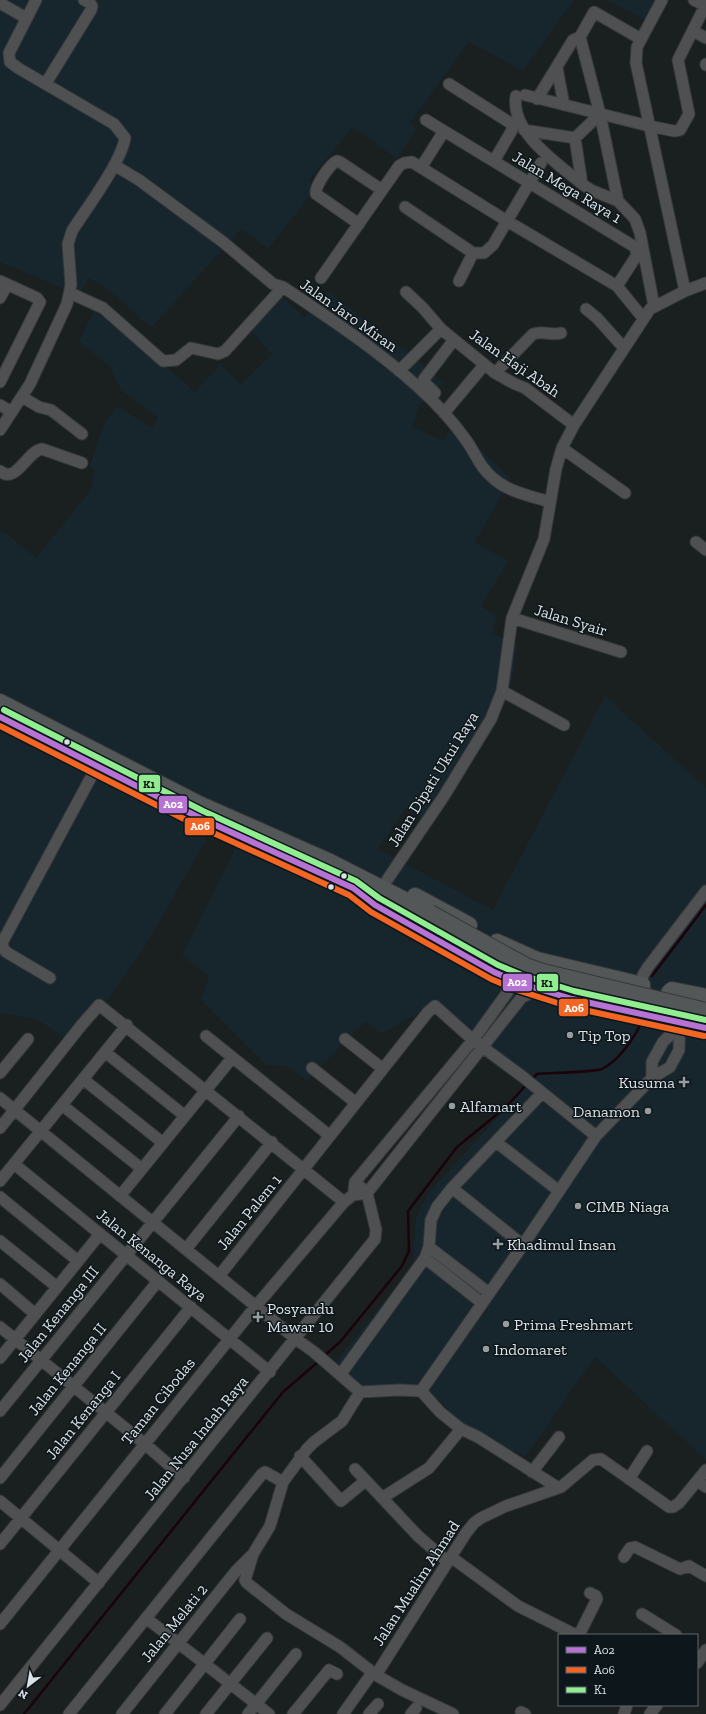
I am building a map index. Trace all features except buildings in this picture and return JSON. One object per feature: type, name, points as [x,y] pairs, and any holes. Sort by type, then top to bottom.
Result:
[{"type":"highway","points":[[0,702],[200,804],[261,831],[356,882],[526,966],[543,972],[706,1011]]},
{"type":"highway","points":[[0,717],[200,818],[356,882],[387,880],[519,953],[537,960],[645,992],[645,1008],[630,1011]]},
{"type":"highway","points":[[356,882],[375,905],[510,980],[538,990],[706,1028]]},
{"type":"highway","points":[[421,914],[487,959],[530,980],[551,987],[706,1023]]},
{"type":"highway","points":[[667,1003],[669,993],[672,990],[706,997]]},
{"type":"street","points":[[0,430],[22,396],[40,363],[70,293],[68,244],[72,231],[114,165],[121,152],[124,138],[114,124],[46,83],[14,66],[9,58],[9,53],[36,0]]},
{"type":"street","points":[[46,83],[91,10],[92,6],[90,3],[84,0]]},
{"type":"street","points":[[662,0],[637,47],[636,63],[684,291]]},
{"type":"street","points":[[654,306],[638,227],[631,214],[618,201],[591,190],[582,184],[529,137],[524,130],[515,110],[520,95],[649,126],[677,131],[680,130],[689,113],[678,61],[706,5],[694,0]]},
{"type":"street","points":[[0,3],[26,18]]},
{"type":"street","points":[[537,99],[573,40],[580,36],[594,12],[641,39]]},
{"type":"street","points":[[693,31],[706,38]]},
{"type":"street","points":[[580,36],[600,114],[618,201]]},
{"type":"street","points":[[557,68],[564,105]]},
{"type":"street","points":[[449,84],[512,124],[512,130],[494,161]]},
{"type":"street","points":[[576,138],[600,114]]},
{"type":"street","name":"Jalan Mega Raya 1","points":[[426,120],[635,247],[637,255],[617,286]]},
{"type":"street","points":[[524,130],[576,138]]},
{"type":"street","points":[[422,166],[444,131]]},
{"type":"street","points":[[576,138],[582,184]]},
{"type":"street","points":[[360,224],[316,194],[316,188],[331,166],[337,161],[382,190]]},
{"type":"street","points":[[321,278],[399,166],[404,163],[412,162],[422,166],[507,221],[617,286],[643,318]]},
{"type":"street","points":[[405,207],[474,253],[484,253],[489,250],[541,163]]},
{"type":"street","name":"Jalan Jaro Miran","points":[[114,165],[139,180],[217,238],[273,284],[283,287],[345,330],[400,371],[447,410],[483,470],[504,487],[550,502]]},
{"type":"street","points":[[459,281],[474,253]]},
{"type":"street","points":[[0,298],[4,283],[37,298],[40,302],[0,382]]},
{"type":"street","name":"Jalan Dipati Ukui Raya","points":[[387,880],[418,836],[491,719],[502,691],[512,618],[544,538],[556,469],[562,448],[574,425],[643,318],[654,306],[684,291],[706,283]]},
{"type":"street","points":[[70,293],[103,308],[163,361],[176,360],[191,348],[218,354],[225,351],[283,287]]},
{"type":"street","name":"Jalan Haji Abah","points":[[406,292],[423,308],[441,329],[495,373],[534,394],[574,425]]},
{"type":"street","points":[[586,309],[597,318],[624,348]]},
{"type":"street","points":[[400,371],[441,329]]},
{"type":"street","points":[[495,373],[534,334],[542,332],[552,335],[561,333]]},
{"type":"street","points":[[450,345],[424,379],[424,382],[447,410],[480,370]]},
{"type":"street","points":[[22,396],[39,407],[51,410],[82,434]]},
{"type":"street","points":[[0,405],[12,412]]},
{"type":"street","points":[[562,448],[625,493]]},
{"type":"street","points":[[0,471],[6,475],[12,474],[35,452],[42,449],[82,463]]},
{"type":"street","points":[[696,542],[706,550]]},
{"type":"street","name":"Jalan Syair","points":[[512,618],[621,652]]},
{"type":"street","points":[[502,691],[564,725]]},
{"type":"street","points":[[50,978],[6,952],[2,946],[3,941],[97,766]]},
{"type":"street","points":[[421,1391],[523,1245],[596,1136],[652,1078],[670,1067],[679,1050],[680,1014],[677,1008],[645,992],[643,975],[706,891]]},
{"type":"street","points":[[348,1198],[355,1182],[473,1040],[507,994],[510,988],[510,980]]},
{"type":"street","points":[[0,1128],[99,1005],[127,1025],[304,1168],[348,1198],[367,1193],[522,997],[538,990]]},
{"type":"street","name":"Jalan Palem 1","points":[[219,1276],[428,1012],[435,1006],[473,1040]]},
{"type":"street","points":[[652,1078],[652,1062],[663,1042],[680,1023]]},
{"type":"street","points":[[0,1181],[127,1025]]},
{"type":"street","points":[[206,1036],[330,1136]]},
{"type":"street","points":[[0,1072],[28,1039]]},
{"type":"street","points":[[345,1039],[383,1069]]},
{"type":"street","points":[[473,1040],[523,1077],[596,1136]]},
{"type":"street","points":[[105,1052],[185,1116]]},
{"type":"street","points":[[120,1196],[232,1058]]},
{"type":"street","points":[[312,1068],[356,1103]]},
{"type":"street","points":[[83,1079],[164,1143]]},
{"type":"street","points":[[340,1375],[425,1258],[429,1247],[431,1220],[437,1207],[452,1188],[496,1142],[539,1090]]},
{"type":"street","points":[[0,1098],[296,1339],[314,1352],[360,1392],[399,1390],[421,1391],[440,1412],[461,1429],[478,1437],[558,1488]]},
{"type":"street","points":[[62,1105],[142,1170]]},
{"type":"street","name":"Jalan Kenanga III","points":[[0,1411],[239,1116]]},
{"type":"street","points":[[186,1249],[272,1142]]},
{"type":"street","points":[[496,1142],[559,1191]]},
{"type":"street","name":"Jalan Kenanga Raya","points":[[14,1164],[270,1372]]},
{"type":"street","points":[[355,1182],[367,1193]]},
{"type":"street","points":[[452,1188],[523,1245]]},
{"type":"street","name":"Jalan Nusa Indah Raya","points":[[0,1705],[270,1372],[375,1239],[376,1230],[367,1193]]},
{"type":"street","points":[[0,1197],[78,1261]]},
{"type":"street","name":"Taman Cibodas","points":[[0,1624],[256,1306],[348,1198]]},
{"type":"street","points":[[0,1358],[100,1234]]},
{"type":"street","points":[[0,1241],[57,1287]]},
{"type":"street","points":[[429,1247],[489,1293]]},
{"type":"street","points":[[425,1258],[482,1303]]},
{"type":"street","name":"Jalan Kenanga II","points":[[0,1478],[158,1281]]},
{"type":"street","points":[[0,1284],[35,1314]]},
{"type":"street","name":"Jalan Kenanga I","points":[[0,1544],[191,1307]]},
{"type":"street","points":[[0,1327],[184,1478]]},
{"type":"street","points":[[360,1392],[342,1421],[314,1442],[300,1456],[283,1482],[270,1526],[253,1554],[245,1579],[247,1583],[286,1614],[340,1647],[374,1674],[402,1690],[453,1714]]},
{"type":"street","points":[[382,1498],[429,1468],[461,1429]]},
{"type":"street","points":[[532,1472],[559,1437]]},
{"type":"street","points":[[629,1479],[647,1450]]},
{"type":"street","points":[[300,1456],[341,1501],[365,1481]]},
{"type":"street","name":"Jalan Mualim Ahmad","points":[[343,1714],[374,1674],[474,1523],[506,1506],[558,1488],[567,1483],[593,1460],[597,1459],[601,1459],[669,1506],[673,1507],[702,1484],[706,1470]]},
{"type":"street","points":[[355,1469],[418,1536],[518,1606],[574,1634]]},
{"type":"street","points":[[69,1714],[262,1474],[265,1472],[283,1482]]},
{"type":"street","points":[[0,1501],[99,1582]]},
{"type":"street","points":[[624,1557],[630,1548],[635,1547],[678,1568],[689,1566],[706,1576]]},
{"type":"street","name":"Jalan Melati 2","points":[[122,1714],[236,1571],[253,1554]]},
{"type":"street","points":[[580,1634],[597,1599],[596,1596],[590,1593]]},
{"type":"street","points":[[642,1614],[674,1634]]},
{"type":"street","points":[[146,1618],[269,1714]]},
{"type":"street","points":[[165,1714],[240,1619]]},
{"type":"street","points":[[206,1714],[267,1638]]},
{"type":"street","points":[[248,1714],[296,1654]]},
{"type":"street","points":[[293,1714],[329,1670],[337,1674]]},
{"type":"street","points":[[369,1714],[378,1704]]},
{"type":"street","points":[[650,1714],[656,1706]]},
{"type":"shaded area","points":[[0,0],[574,0],[523,71],[469,42],[410,123],[416,129],[397,159],[353,127],[309,180],[316,188],[268,249],[241,229],[151,328],[109,290],[89,278],[79,295],[0,262]]},
{"type":"shaded area","points":[[606,0],[658,0],[648,21]]},
{"type":"shaded area","points":[[275,290],[304,318],[328,292],[414,357],[443,383],[419,406],[412,427],[444,441],[454,421],[511,479],[475,542],[508,561],[481,606],[496,616],[493,634],[517,644],[512,681],[497,718],[464,767],[430,824],[406,808],[378,849],[493,910],[605,696],[706,788],[706,1460],[595,1357],[525,1457],[459,1423],[441,1401],[423,1395],[363,1396],[331,1368],[413,1265],[416,1218],[427,1195],[528,1083],[435,1004],[381,1034],[366,1021],[307,1080],[286,1066],[266,1065],[201,1000],[209,977],[182,955],[238,843],[212,829],[146,945],[106,1002],[70,1041],[36,1019],[0,1013],[0,531],[7,534],[36,558],[89,492],[95,471],[89,467],[105,422],[117,406],[152,428],[158,418],[121,390],[110,367],[79,341],[94,311],[121,327],[195,392],[220,364],[241,384],[272,354],[245,324]]},
{"type":"waterway","points":[[652,976],[706,905]]},
{"type":"waterway","points":[[532,1079],[537,1074],[582,1072],[602,1069],[619,1056],[640,1025]]},
{"type":"waterway","points":[[324,1356],[340,1342],[402,1266],[409,1251],[408,1211],[457,1147],[506,1107],[527,1084]]},
{"type":"waterway","points":[[24,1714],[283,1392],[319,1361]]},
{"type":"transit line","name":"K1","points":[[4,710],[203,811],[356,881],[379,898],[498,965],[522,975],[574,991],[706,1020]]},
{"type":"transit line","name":"A02","points":[[0,717],[200,818],[353,888],[375,905],[494,972],[519,983],[572,999],[706,1028]]},
{"type":"transit line","name":"A06","points":[[0,726],[196,825],[349,895],[371,912],[491,979],[517,990],[570,1007],[704,1036]]},
{"type":"place","name":"Tip Top","points":[[570,1035]]},
{"type":"place","name":"Kusuma","points":[[684,1082]]},
{"type":"place","name":"Alfamart","points":[[452,1106]]},
{"type":"place","name":"Danamon","points":[[648,1111]]},
{"type":"place","name":"CIMB Niaga","points":[[578,1206]]},
{"type":"place","name":"Khadimul Insan","points":[[498,1244]]},
{"type":"place","name":"Posyandu Mawar 10","points":[[258,1317]]},
{"type":"place","name":"Prima Freshmart","points":[[506,1324]]},
{"type":"place","name":"Indomaret","points":[[486,1349]]}]
